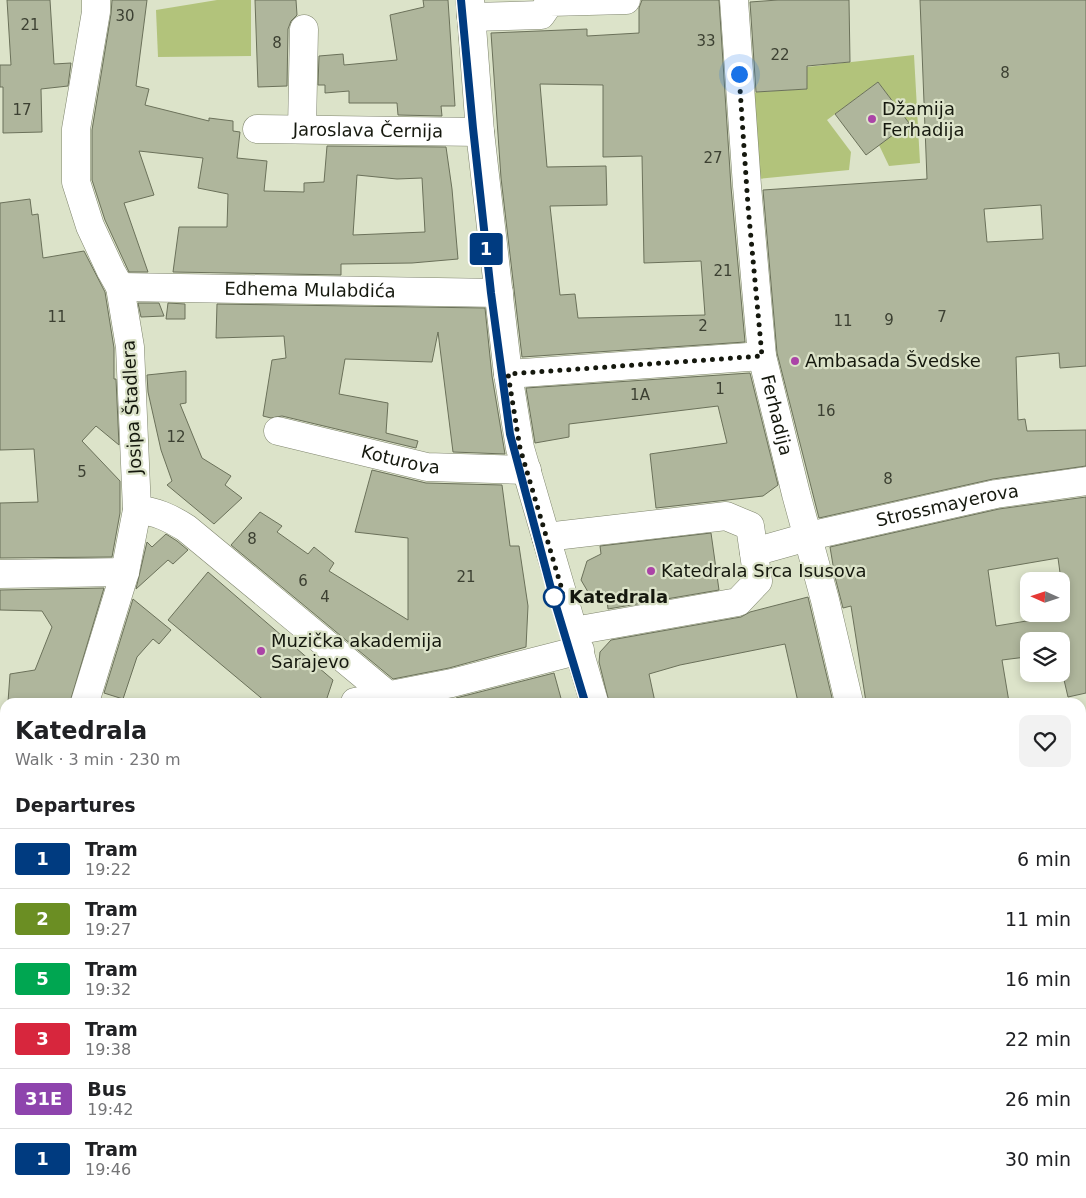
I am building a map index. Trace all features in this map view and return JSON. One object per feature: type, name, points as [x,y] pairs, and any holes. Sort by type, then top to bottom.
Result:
[{"type":"street","name":"Josipa Štadlera","points":[[86,698],[125,572],[137,510],[130,347],[120,287],[110,271],[90,226],[76,182],[76,129],[96,12],[96,0]]},
{"type":"street","points":[[593,698],[520,448],[508,374],[480,132],[471,9],[541,15],[550,2],[626,0]]},
{"type":"street","name":"Ferhadija","points":[[734,0],[748,206],[762,356],[848,698]]},
{"type":"street","points":[[302,128],[304,29]]},
{"type":"street","name":"Jaroslava Černija","points":[[257,128],[480,132]]},
{"type":"street","name":"Edhema Mulabdića","points":[[120,287],[499,293]]},
{"type":"street","points":[[508,374],[762,356]]},
{"type":"street","name":"Koturova","points":[[278,431],[427,467],[527,470]]},
{"type":"street","name":"Strossmayerova","points":[[754,552],[809,537],[996,494],[1086,481]]},
{"type":"street","points":[[137,510],[150,510],[168,517],[186,528],[388,698]]},
{"type":"street","points":[[393,698],[452,683],[577,641],[738,602],[758,581],[750,526],[726,516],[546,537]]},
{"type":"street","points":[[0,574],[125,572]]},
{"type":"green space","points":[[217,0],[251,0],[251,56],[158,57],[156,10]]},
{"type":"green space","points":[[914,55],[920,163],[889,166],[879,145],[909,123],[878,82],[827,120],[851,152],[849,170],[758,179],[751,95],[756,92],[807,89],[807,67]]},
{"type":"building","points":[[7,0],[50,0],[54,64],[71,63],[68,86],[41,89],[42,132],[3,133],[3,87],[0,87],[0,65],[11,65]]},
{"type":"building","points":[[112,0],[147,0],[136,86],[149,89],[145,105],[209,121],[209,118],[233,121],[233,131],[240,132],[237,158],[267,161],[264,191],[304,192],[304,183],[324,182],[327,146],[446,147],[458,259],[412,263],[341,264],[341,275],[173,272],[179,227],[227,227],[228,194],[198,188],[203,158],[139,151],[154,195],[124,203],[148,272],[129,272],[105,220],[92,180],[92,130]],"holes":[[[357,175],[397,179],[422,178],[425,232],[353,235]]]},
{"type":"building","points":[[255,0],[296,0],[297,15],[291,21],[288,29],[287,86],[258,87]]},
{"type":"building","points":[[423,0],[448,0],[455,106],[441,106],[442,116],[398,115],[397,103],[349,103],[349,91],[325,93],[325,85],[318,85],[319,56],[343,54],[344,65],[397,60],[390,15],[424,7]]},
{"type":"building","points":[[642,0],[719,0],[731,187],[745,342],[522,357],[501,178],[491,33],[587,29],[587,36],[639,33],[639,8]],"holes":[[[540,84],[603,85],[603,157],[642,156],[644,263],[701,261],[705,315],[578,318],[575,294],[560,295],[550,206],[607,205],[606,166],[547,167]]]},
{"type":"building","points":[[849,0],[850,62],[807,66],[807,89],[756,92],[750,2]]},
{"type":"building","points":[[920,0],[1086,0],[1086,366],[1060,368],[1059,353],[1016,357],[1018,420],[1025,419],[1027,431],[1086,430],[1086,466],[993,479],[819,518],[777,353],[763,190],[927,179]],"holes":[[[1041,205],[1043,239],[987,242],[984,209]]]},
{"type":"building","name":"Džamija Ferhadija","points":[[878,82],[909,123],[866,155],[835,114]]},
{"type":"building","points":[[30,199],[32,215],[38,214],[43,258],[84,251],[105,292],[114,348],[114,379],[116,379],[119,445],[96,426],[82,441],[120,481],[120,513],[112,557],[0,558],[0,503],[38,502],[34,449],[0,450],[0,203]]},
{"type":"building","points":[[138,303],[159,303],[164,316],[141,317]]},
{"type":"building","points":[[168,303],[185,304],[185,319],[166,319]]},
{"type":"building","points":[[217,304],[485,308],[492,376],[505,454],[453,452],[438,332],[432,362],[345,359],[339,394],[388,403],[386,433],[418,441],[416,448],[282,416],[271,418],[263,416],[272,360],[286,358],[284,336],[216,338]]},
{"type":"building","points":[[186,371],[186,403],[180,404],[202,458],[231,476],[225,485],[242,498],[214,524],[167,485],[172,481],[161,450],[148,392],[147,375]]},
{"type":"building","points":[[750,373],[778,485],[763,496],[656,508],[650,454],[727,443],[718,406],[569,424],[569,437],[535,443],[526,388]]},
{"type":"building","points":[[372,470],[426,483],[502,485],[510,546],[519,546],[528,606],[526,647],[449,668],[393,679],[231,545],[260,512],[282,526],[277,532],[308,554],[314,547],[334,563],[329,571],[408,620],[408,538],[355,532]]},
{"type":"building","points":[[1086,497],[1086,693],[1068,697],[1064,682],[1070,682],[1070,632],[1020,632],[1020,658],[1002,660],[1008,698],[865,698],[851,606],[843,608],[830,547],[999,509]]},
{"type":"building","name":"Katedrala Srca Isusova","points":[[711,533],[719,590],[608,609],[607,600],[591,597],[581,580],[587,561],[601,554],[600,546]]},
{"type":"building","points":[[166,534],[188,550],[173,564],[168,560],[136,589],[147,542],[152,547]]},
{"type":"building","points":[[208,572],[333,680],[327,698],[261,698],[168,620]]},
{"type":"building","points":[[104,588],[71,698],[8,698],[10,674],[35,670],[52,627],[42,611],[0,610],[0,590]]},
{"type":"building","points":[[808,597],[832,698],[797,698],[785,644],[680,665],[649,674],[654,698],[608,698],[599,662],[600,652],[611,640],[741,617],[750,612]]},
{"type":"building","points":[[133,599],[171,630],[159,644],[153,639],[137,657],[123,698],[104,693]]},
{"type":"building","points":[[554,673],[561,698],[456,698]]},
{"type":"tram line","points":[[461,0],[491,293],[511,434],[553,596],[584,698]]},
{"type":"tram line","name":"1","points":[[461,0],[491,293],[510,434],[553,596],[584,698]]},
{"type":"place","name":"Džamija Ferhadija","points":[[872,119]]},
{"type":"place","name":"Ambasada Švedske","points":[[795,361]]},
{"type":"place","name":"Katedrala Srca Isusova","points":[[651,571]]},
{"type":"place","name":"Katedrala","points":[[554,597]]},
{"type":"place","name":"Muzička akademija Sarajevo","points":[[261,651]]},
{"type":"route","points":[[554,597],[563,593],[520,448],[508,374],[762,356],[748,206],[739,74]]}]
